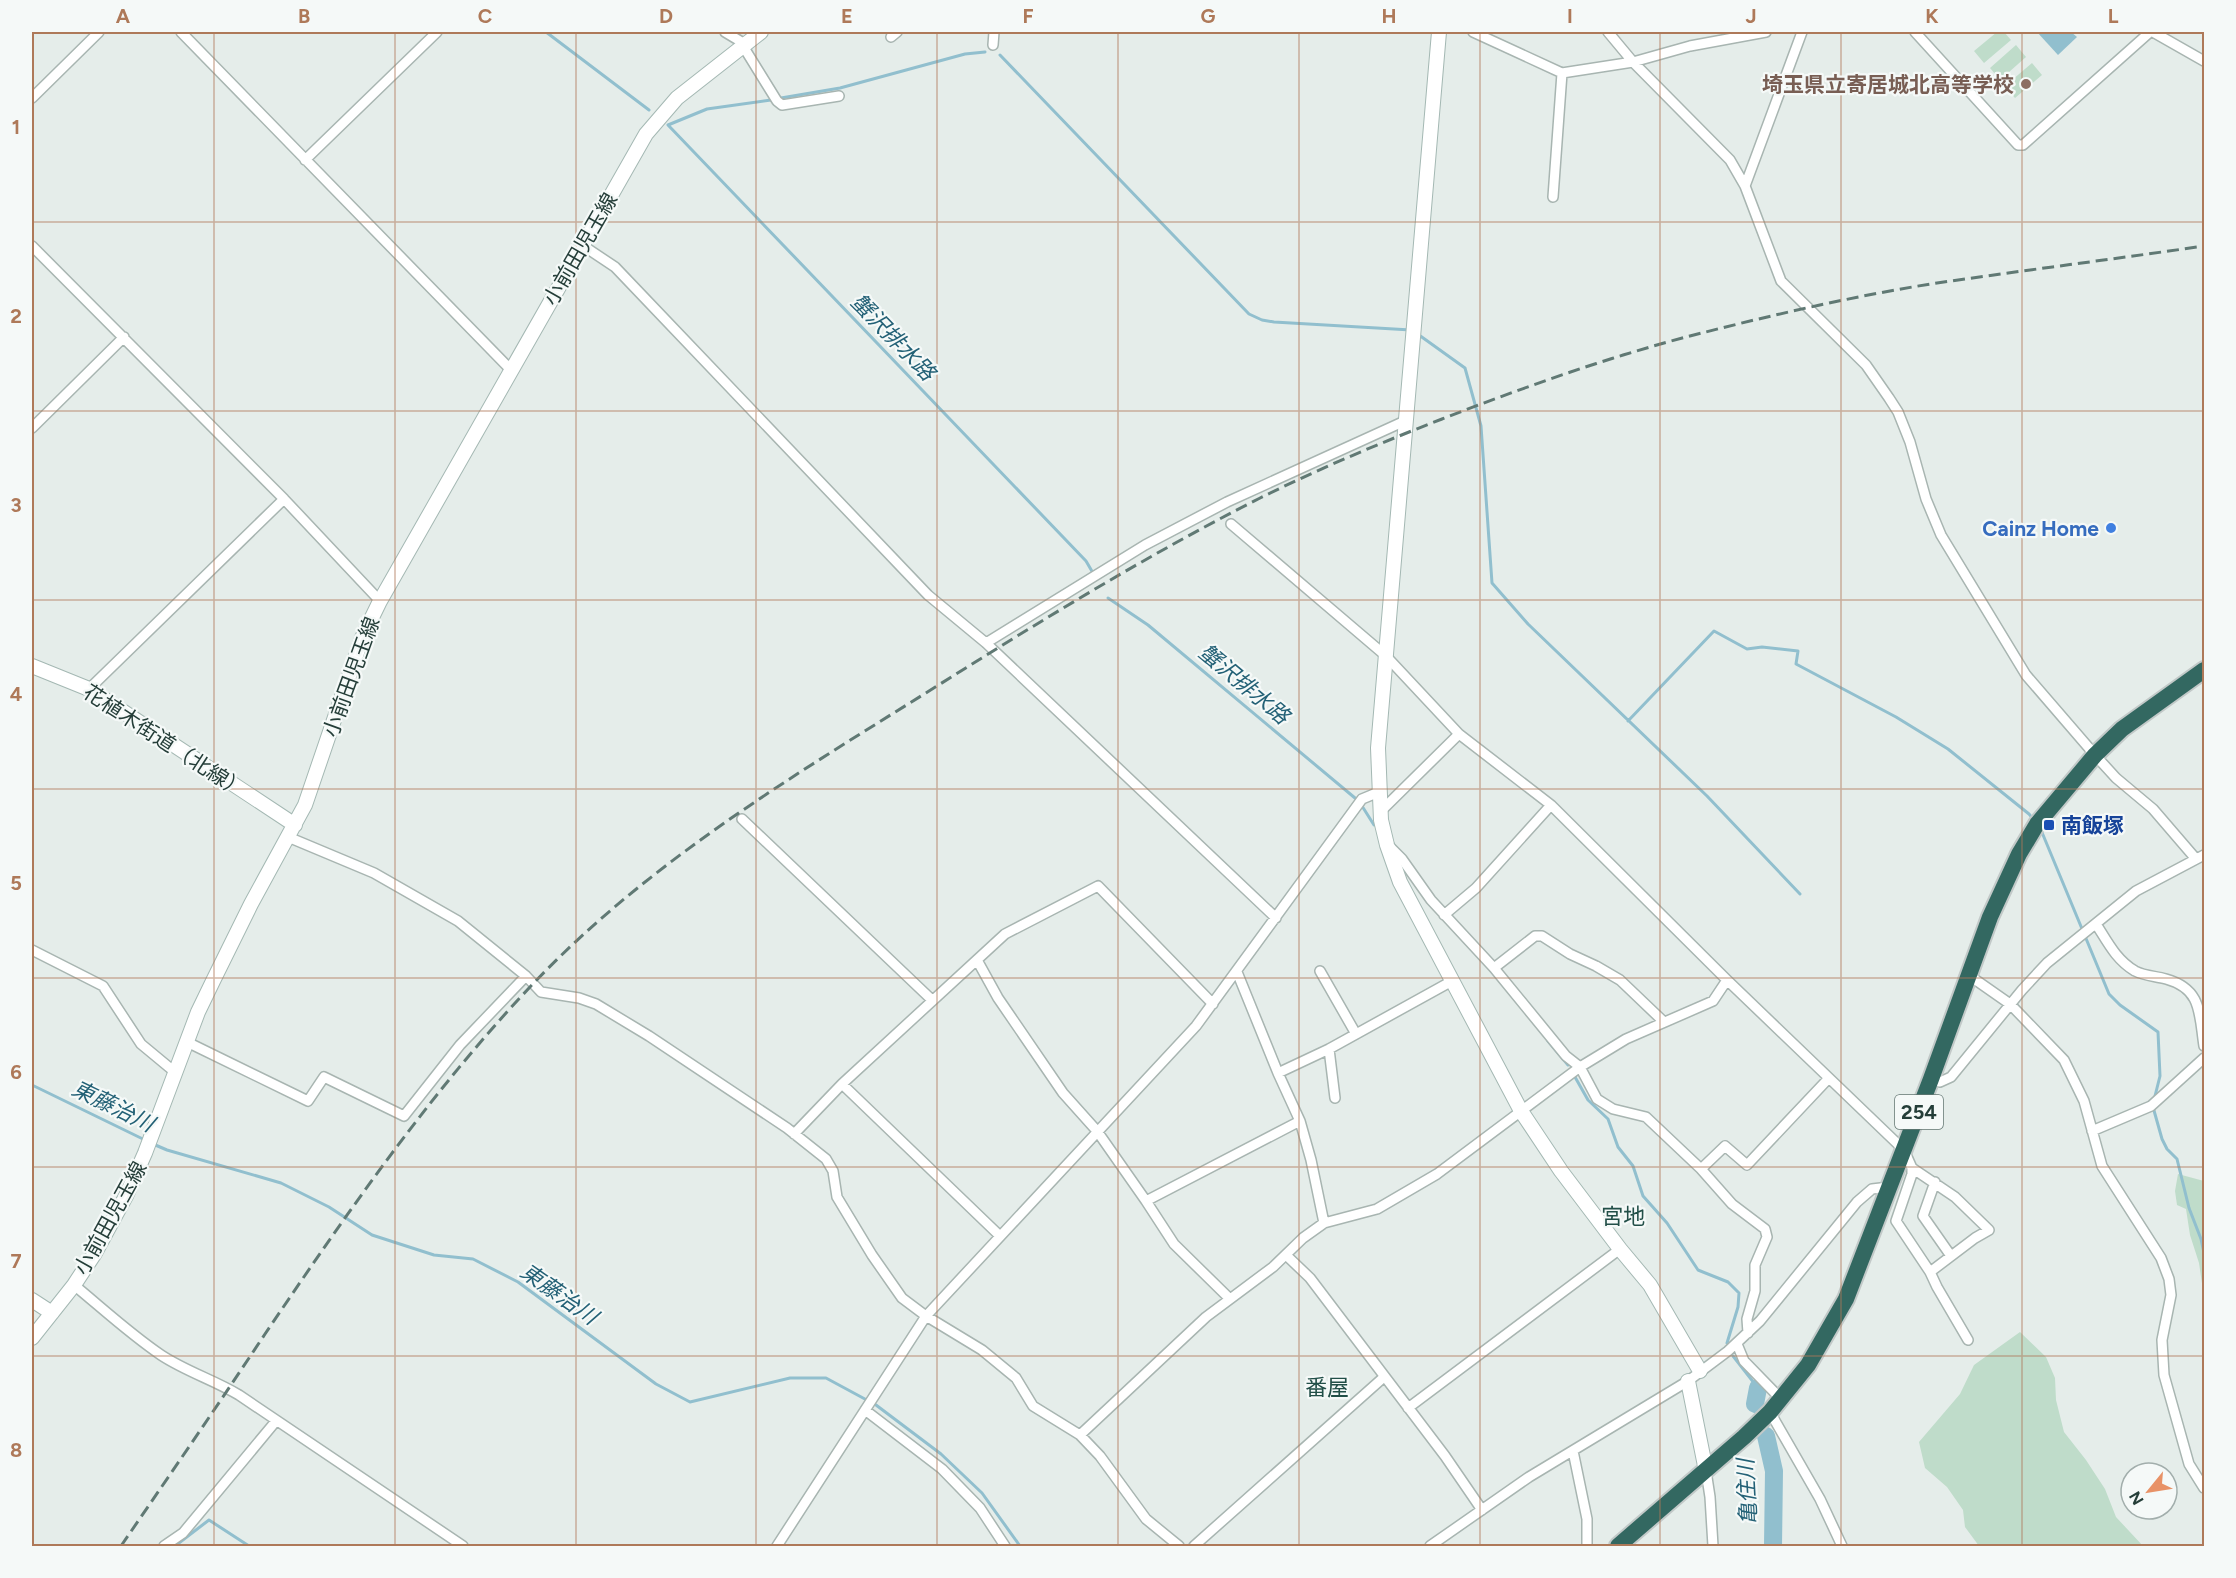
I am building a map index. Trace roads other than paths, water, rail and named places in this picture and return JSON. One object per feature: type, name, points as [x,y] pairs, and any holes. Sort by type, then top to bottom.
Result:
[{"type":"highway","name":"254","points":[[1618,1546],[1706,1471],[1775,1406],[1808,1365],[1846,1299],[1970,976],[1990,917],[2019,854],[2037,824],[2095,754],[2122,729],[2205,670]]},
{"type":"street","points":[[32,98],[99,32]]},
{"type":"street","points":[[181,32],[512,371]]},
{"type":"street","points":[[305,160],[436,32]]},
{"type":"street","points":[[725,32],[744,45],[777,101],[782,105],[839,96]]},
{"type":"street","name":"小前田児玉線","points":[[32,1338],[95,1253],[126,1196],[145,1154],[187,1042],[227,950],[305,805],[362,638],[380,601],[646,134],[662,113],[698,80],[762,32]]},
{"type":"street","points":[[993,45],[994,32]]},
{"type":"street","points":[[1439,32],[1378,748],[1380,812],[1387,845],[1400,882],[1521,1111],[1555,1162],[1650,1285],[1700,1371]]},
{"type":"street","points":[[1473,32],[1562,73],[1633,62],[1690,46],[1766,32]]},
{"type":"street","points":[[1608,32],[1633,62],[1730,160],[1745,186],[1781,281],[1866,365],[1889,398],[1898,412],[1910,442],[1926,499],[1941,535],[2026,675],[2116,778],[2153,809],[2200,857],[2136,891],[2047,963],[2010,1004],[1951,1077],[1940,1082],[1931,1079]]},
{"type":"street","points":[[1745,186],[1802,32]]},
{"type":"street","points":[[1915,32],[2018,145],[2023,145],[2151,32],[2205,61]]},
{"type":"street","points":[[1553,197],[1562,73]]},
{"type":"street","points":[[582,245],[615,267],[928,595],[986,643],[1276,918]]},
{"type":"street","points":[[32,246],[284,499],[380,601]]},
{"type":"street","points":[[32,428],[124,337]]},
{"type":"street","points":[[986,643],[1146,544],[1227,502],[1407,420]]},
{"type":"street","points":[[89,689],[284,499]]},
{"type":"street","points":[[1232,524],[1386,656],[1459,734],[1551,805],[1727,980],[1904,1150],[1912,1168],[1955,1197],[1989,1230],[1930,1272]]},
{"type":"street","name":"花植木街道（北線）","points":[[32,666],[89,689],[291,831]]},
{"type":"street","points":[[1380,812],[1459,734]]},
{"type":"street","points":[[777,1546],[926,1316],[1196,1026],[1362,799],[1379,792]]},
{"type":"street","points":[[1444,915],[1476,888],[1551,805]]},
{"type":"street","points":[[742,819],[932,1000]]},
{"type":"street","points":[[291,831],[374,873],[458,921],[526,976],[541,992],[579,998],[596,1004],[649,1036],[794,1134],[826,1160],[833,1171],[837,1197],[872,1255],[902,1298],[926,1316],[982,1350],[1016,1378],[1034,1406],[1080,1435],[1100,1456],[1146,1519],[1179,1546]]},
{"type":"street","points":[[1387,845],[1402,859],[1431,900],[1494,968],[1566,1056],[1580,1067],[1597,1099],[1613,1109],[1646,1117],[1701,1169],[1732,1204],[1765,1229],[1767,1237],[1755,1265],[1755,1291],[1747,1319],[1748,1333]]},
{"type":"street","points":[[794,1134],[842,1084],[1005,934],[1098,886],[1213,1004]]},
{"type":"street","points":[[2096,924],[2116,956],[2124,964],[2144,975],[2182,984],[2188,989],[2198,1009],[2205,1046]]},
{"type":"street","points":[[1494,968],[1535,936],[1542,936],[1570,954],[1620,980],[1664,1022]]},
{"type":"street","points":[[32,950],[103,986],[141,1044],[176,1073]]},
{"type":"street","points":[[977,960],[998,998],[1063,1093],[1097,1131],[1174,1244],[1230,1299]]},
{"type":"street","points":[[1320,971],[1356,1034]]},
{"type":"street","points":[[1237,972],[1300,1121],[1311,1160],[1324,1224]]},
{"type":"street","points":[[187,1042],[308,1101],[324,1077],[404,1116],[460,1045],[526,976]]},
{"type":"street","points":[[1970,976],[2010,1004],[2064,1060],[2080,1089],[2102,1166],[2161,1258],[2169,1280],[2171,1295],[2162,1340],[2164,1375],[2189,1464],[2205,1488]]},
{"type":"street","points":[[1080,1435],[1206,1317],[1273,1267],[1303,1238],[1324,1224],[1377,1209],[1437,1174],[1580,1067],[1626,1039],[1713,1001],[1727,980]]},
{"type":"street","points":[[1278,1073],[1329,1049],[1452,981]]},
{"type":"street","points":[[1329,1049],[1335,1098]]},
{"type":"street","points":[[2092,1131],[2151,1106],[2205,1058]]},
{"type":"street","points":[[1701,1169],[1725,1146],[1747,1165],[1829,1078]]},
{"type":"street","points":[[842,1084],[1000,1236]]},
{"type":"street","points":[[1146,1201],[1300,1121]]},
{"type":"street","points":[[1912,1168],[1896,1221],[1930,1272],[1968,1340]]},
{"type":"street","points":[[1935,1182],[1923,1216],[1952,1256]]},
{"type":"street","points":[[1430,1546],[1529,1477],[1688,1381],[1737,1344],[1804,1268],[1857,1202],[1872,1189],[1889,1186]]},
{"type":"street","points":[[1408,1408],[1620,1249]]},
{"type":"street","points":[[1286,1255],[1310,1278],[1482,1510]]},
{"type":"street","points":[[74,1284],[161,1354],[184,1368],[229,1389],[463,1546]]},
{"type":"street","points":[[32,1300],[52,1313]]},
{"type":"street","points":[[1737,1344],[1744,1360],[1775,1406],[1842,1546]]},
{"type":"street","points":[[1194,1546],[1384,1377]]},
{"type":"street","points":[[1688,1381],[1710,1497],[1713,1546]]},
{"type":"street","points":[[865,1410],[942,1469],[980,1508],[1005,1546]]},
{"type":"street","points":[[164,1546],[183,1533],[276,1421]]},
{"type":"street","points":[[1573,1451],[1587,1519],[1587,1546]]},
{"type":"water","points":[[2037,32],[2071,32],[2077,37],[2058,55]]},
{"type":"waterway","name":"蟹沢排水路","points":[[546,32],[649,110]]},
{"type":"waterway","points":[[781,98],[840,88],[965,54],[985,52]]},
{"type":"waterway","points":[[1000,55],[1249,314],[1274,322],[1411,330]]},
{"type":"waterway","name":"蟹沢排水路","points":[[771,100],[707,109],[668,125],[1086,561],[1093,573]]},
{"type":"waterway","points":[[1419,335],[1465,368],[1481,426],[1492,583],[1528,624],[1707,796],[1800,894]]},
{"type":"waterway","name":"蟹沢排水路","points":[[1108,598],[1148,625],[1355,798]]},
{"type":"waterway","points":[[1628,721],[1714,631],[1747,649],[1762,647],[1798,651],[1796,664],[1896,717],[1948,749],[2034,820]]},
{"type":"waterway","name":"蟹沢排水路","points":[[1362,806],[1374,825]]},
{"type":"waterway","points":[[2041,830],[2109,994],[2120,1005],[2158,1032],[2160,1076],[2154,1100]]},
{"type":"waterway","name":"蟹沢排水路","points":[[1548,1041],[1568,1065]]},
{"type":"waterway","name":"蟹沢排水路","points":[[1575,1077],[1588,1100],[1608,1119],[1618,1147],[1633,1166],[1643,1196],[1667,1223],[1698,1270],[1728,1282],[1739,1293],[1738,1307],[1727,1343]]},
{"type":"waterway","name":"東藤治川","points":[[32,1085],[147,1141]]},
{"type":"waterway","points":[[2153,1107],[2162,1139],[2167,1149],[2177,1159],[2189,1208],[2204,1253]]},
{"type":"waterway","name":"東藤治川","points":[[153,1144],[281,1183],[329,1207],[372,1235],[434,1255],[473,1259],[518,1282],[656,1384],[690,1402],[790,1378],[826,1378],[876,1405],[941,1454],[982,1493],[1020,1546]]},
{"type":"waterway","name":"蟹沢排水路","points":[[1733,1356],[1758,1388]]},
{"type":"waterway","name":"亀住川","points":[[1755,1404],[1758,1388]]},
{"type":"waterway","name":"亀住川","points":[[1766,1436],[1774,1471],[1773,1546]]},
{"type":"waterway","points":[[175,1546],[209,1520],[249,1546]]},
{"type":"railway","points":[[121,1546],[296,1289],[391,1155],[458,1069],[530,987],[619,903],[716,829],[766,794],[959,672],[1113,579],[1191,534],[1257,500],[1388,440],[1563,375],[1686,337],[1842,300],[1937,283],[2204,246]]},
{"type":"place","name":"埼玉県立寄居城北高等学校","points":[[2026,84]]},
{"type":"place","name":"Cainz Home","points":[[2111,528]]},
{"type":"place","name":"南飯塚","points":[[2049,825]]},
{"type":"district","name":"宮地","points":[[1623,1216]]},
{"type":"district","name":"番屋","points":[[1327,1387]]}]
